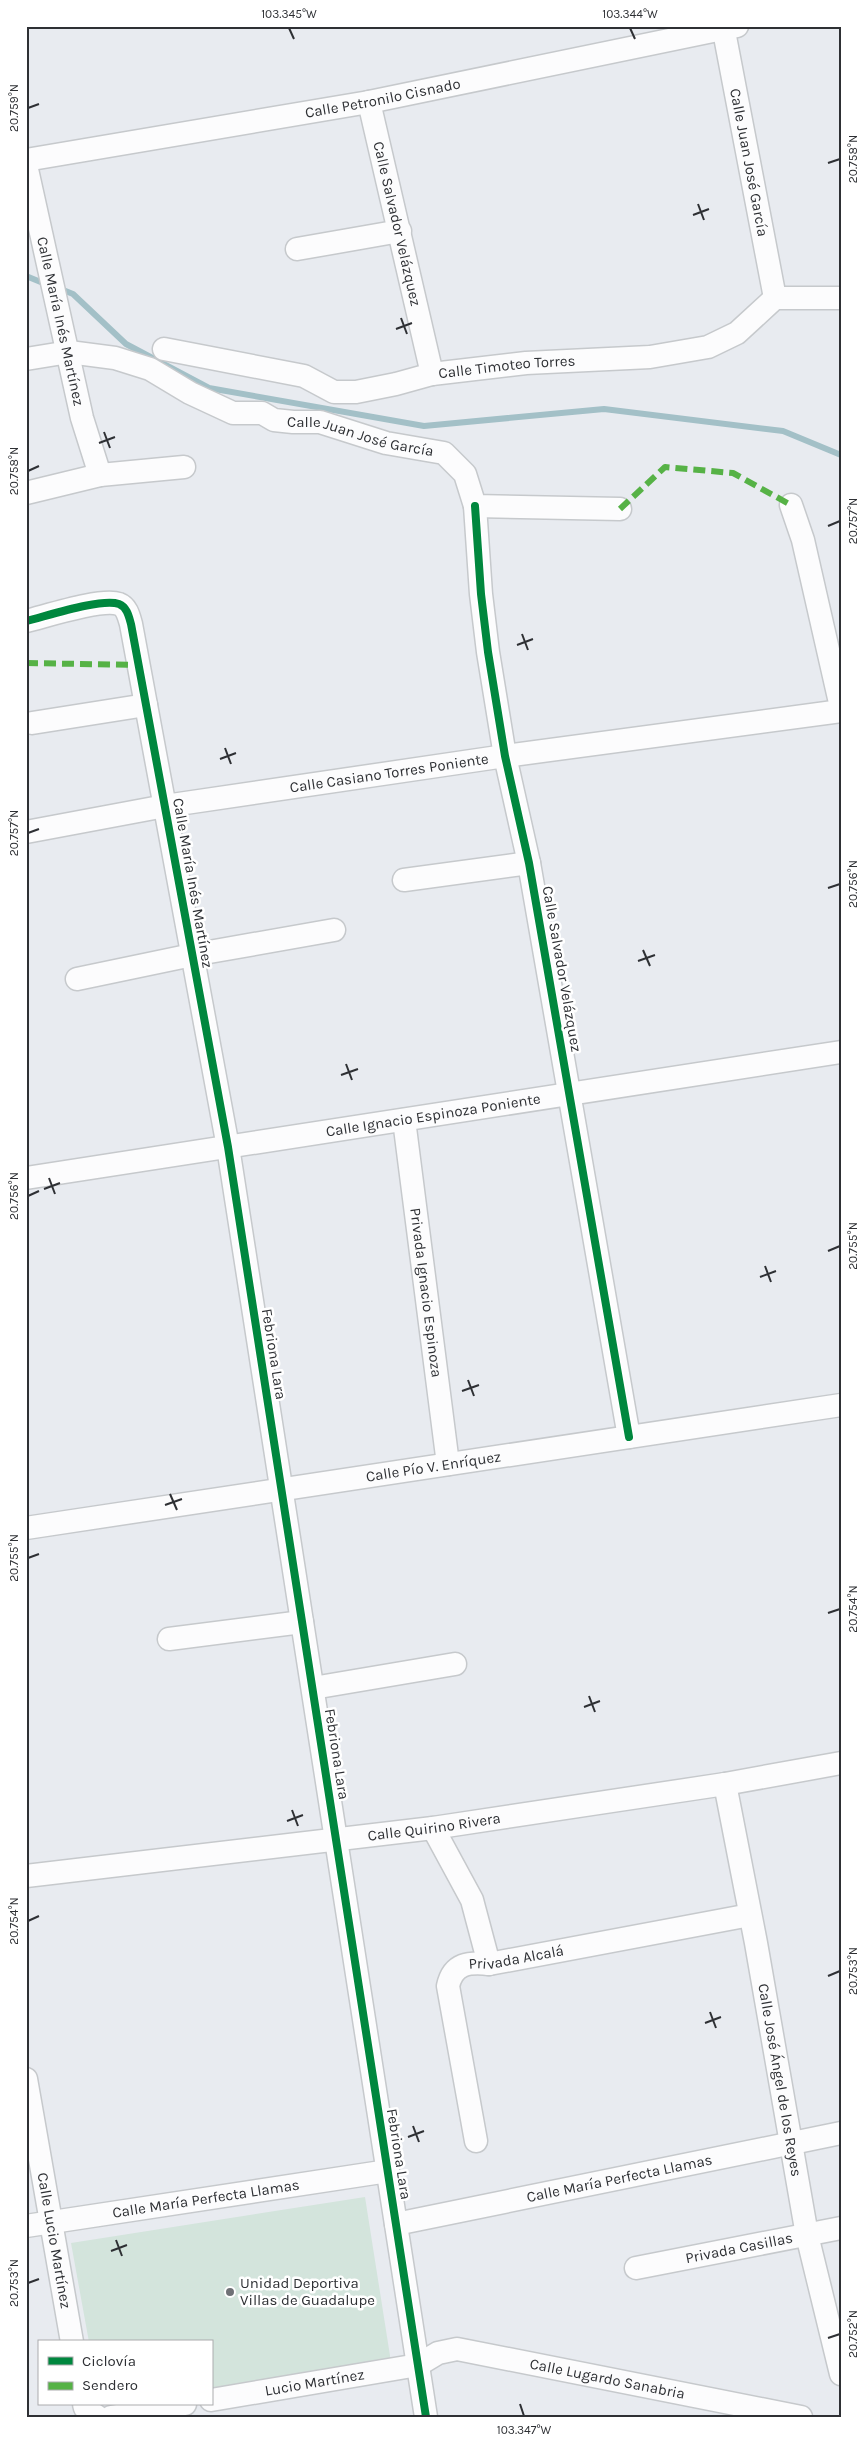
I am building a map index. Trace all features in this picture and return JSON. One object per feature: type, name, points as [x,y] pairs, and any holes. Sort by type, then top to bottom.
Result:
[{"type":"street","name":"Calle Petronilo Cisnado","points":[[26,160],[369,102],[728,27]]},
{"type":"street","name":"Calle Juan José García","points":[[728,27],[775,298]]},
{"type":"street","name":"Calle Salvador Velázquez","points":[[369,102],[432,374]]},
{"type":"street","name":"Calle María Inés Martínez","points":[[26,165],[69,352],[82,418],[100,476]]},
{"type":"street","points":[[297,249],[400,231]]},
{"type":"street","points":[[775,298],[841,298]]},
{"type":"street","name":"Calle Timoteo Torres","points":[[164,350],[304,376],[334,392],[356,392],[432,374],[526,363],[650,357],[708,347],[737,333],[775,298]]},
{"type":"street","name":"Calle Juan José García","points":[[26,360],[69,352],[115,358],[150,369],[190,394],[233,413],[262,413],[274,420],[320,422],[386,443],[444,453],[465,474],[475,506]]},
{"type":"street","points":[[320,422],[334,392]]},
{"type":"street","points":[[26,493],[100,476],[184,467]]},
{"type":"street","name":"Calle Salvador Velázquez","points":[[475,506],[488,652],[505,756],[529,863],[628,1437]]},
{"type":"street","points":[[475,506],[620,509]]},
{"type":"street","points":[[791,506],[803,540],[841,709]]},
{"type":"street","name":"Calle María Inés Martínez","points":[[26,620],[102,603],[120,604],[126,610],[131,624],[228,1147]]},
{"type":"street","points":[[32,723],[146,705]]},
{"type":"street","name":"Calle Casiano Torres Poniente","points":[[26,832],[165,806],[841,709]]},
{"type":"street","points":[[404,880],[529,863]]},
{"type":"street","points":[[77,979],[192,955],[334,930]]},
{"type":"street","name":"Calle Ignacio Espinoza Poniente","points":[[26,1178],[841,1052]]},
{"type":"street","name":"Privada Ignacio Espinoza","points":[[404,1120],[448,1464]]},
{"type":"street","name":"Febriona Lara","points":[[228,1147],[426,2417]]},
{"type":"street","name":"Calle Pío V. Enríquez","points":[[26,1528],[841,1405]]},
{"type":"street","points":[[169,1639],[302,1622]]},
{"type":"street","points":[[313,1688],[455,1664]]},
{"type":"street","name":"Calle Quirino Rivera","points":[[26,1876],[336,1841],[433,1828],[725,1784],[841,1763]]},
{"type":"street","name":"Calle José Ángel de los Reyes","points":[[725,1784],[792,2143],[807,2236],[837,2340],[841,2374]]},
{"type":"street","points":[[433,1828],[472,1900],[489,1964]]},
{"type":"street","name":"Privada Alcalá","points":[[476,2141],[448,1986],[450,1977],[460,1965],[489,1964],[750,1915]]},
{"type":"street","name":"Calle Lucio Martínez","points":[[26,2079],[72,2340]]},
{"type":"street","name":"Calle María Perfecta Llamas","points":[[396,2224],[841,2133]]},
{"type":"street","name":"Calle María Perfecta Llamas","points":[[26,2226],[388,2171]]},
{"type":"street","name":"Privada Casillas","points":[[636,2268],[841,2228]]},
{"type":"street","name":"Calle Lugardo Sanabria","points":[[418,2365],[438,2353],[457,2349],[801,2417]]},
{"type":"street","name":"Lucio Martínez","points":[[212,2400],[418,2365]]},
{"type":"street","points":[[97,2413],[165,2406]]},
{"type":"shaded area","name":"Unidad Deportiva Villas de Guadalupe","points":[[365,2197],[391,2362],[212,2391],[212,2340],[89,2340],[71,2243]]},
{"type":"waterway","points":[[26,276],[48,285]]},
{"type":"waterway","points":[[58,288],[73,294],[126,344],[209,388],[424,426],[604,409],[783,431],[841,455]]},
{"type":"marked path","points":[[620,509],[665,467],[733,473],[791,505]]},
{"type":"marked path","points":[[26,663],[139,665]]},
{"type":"cycle path","points":[[475,506],[481,594],[488,652],[505,756],[529,863],[629,1437]]},
{"type":"cycle path","points":[[26,621],[87,605],[111,603],[124,607],[131,624],[228,1147],[426,2417]]},
{"type":"place","name":"Unidad Deportiva Villas de Guadalupe","points":[[230,2292]]}]
